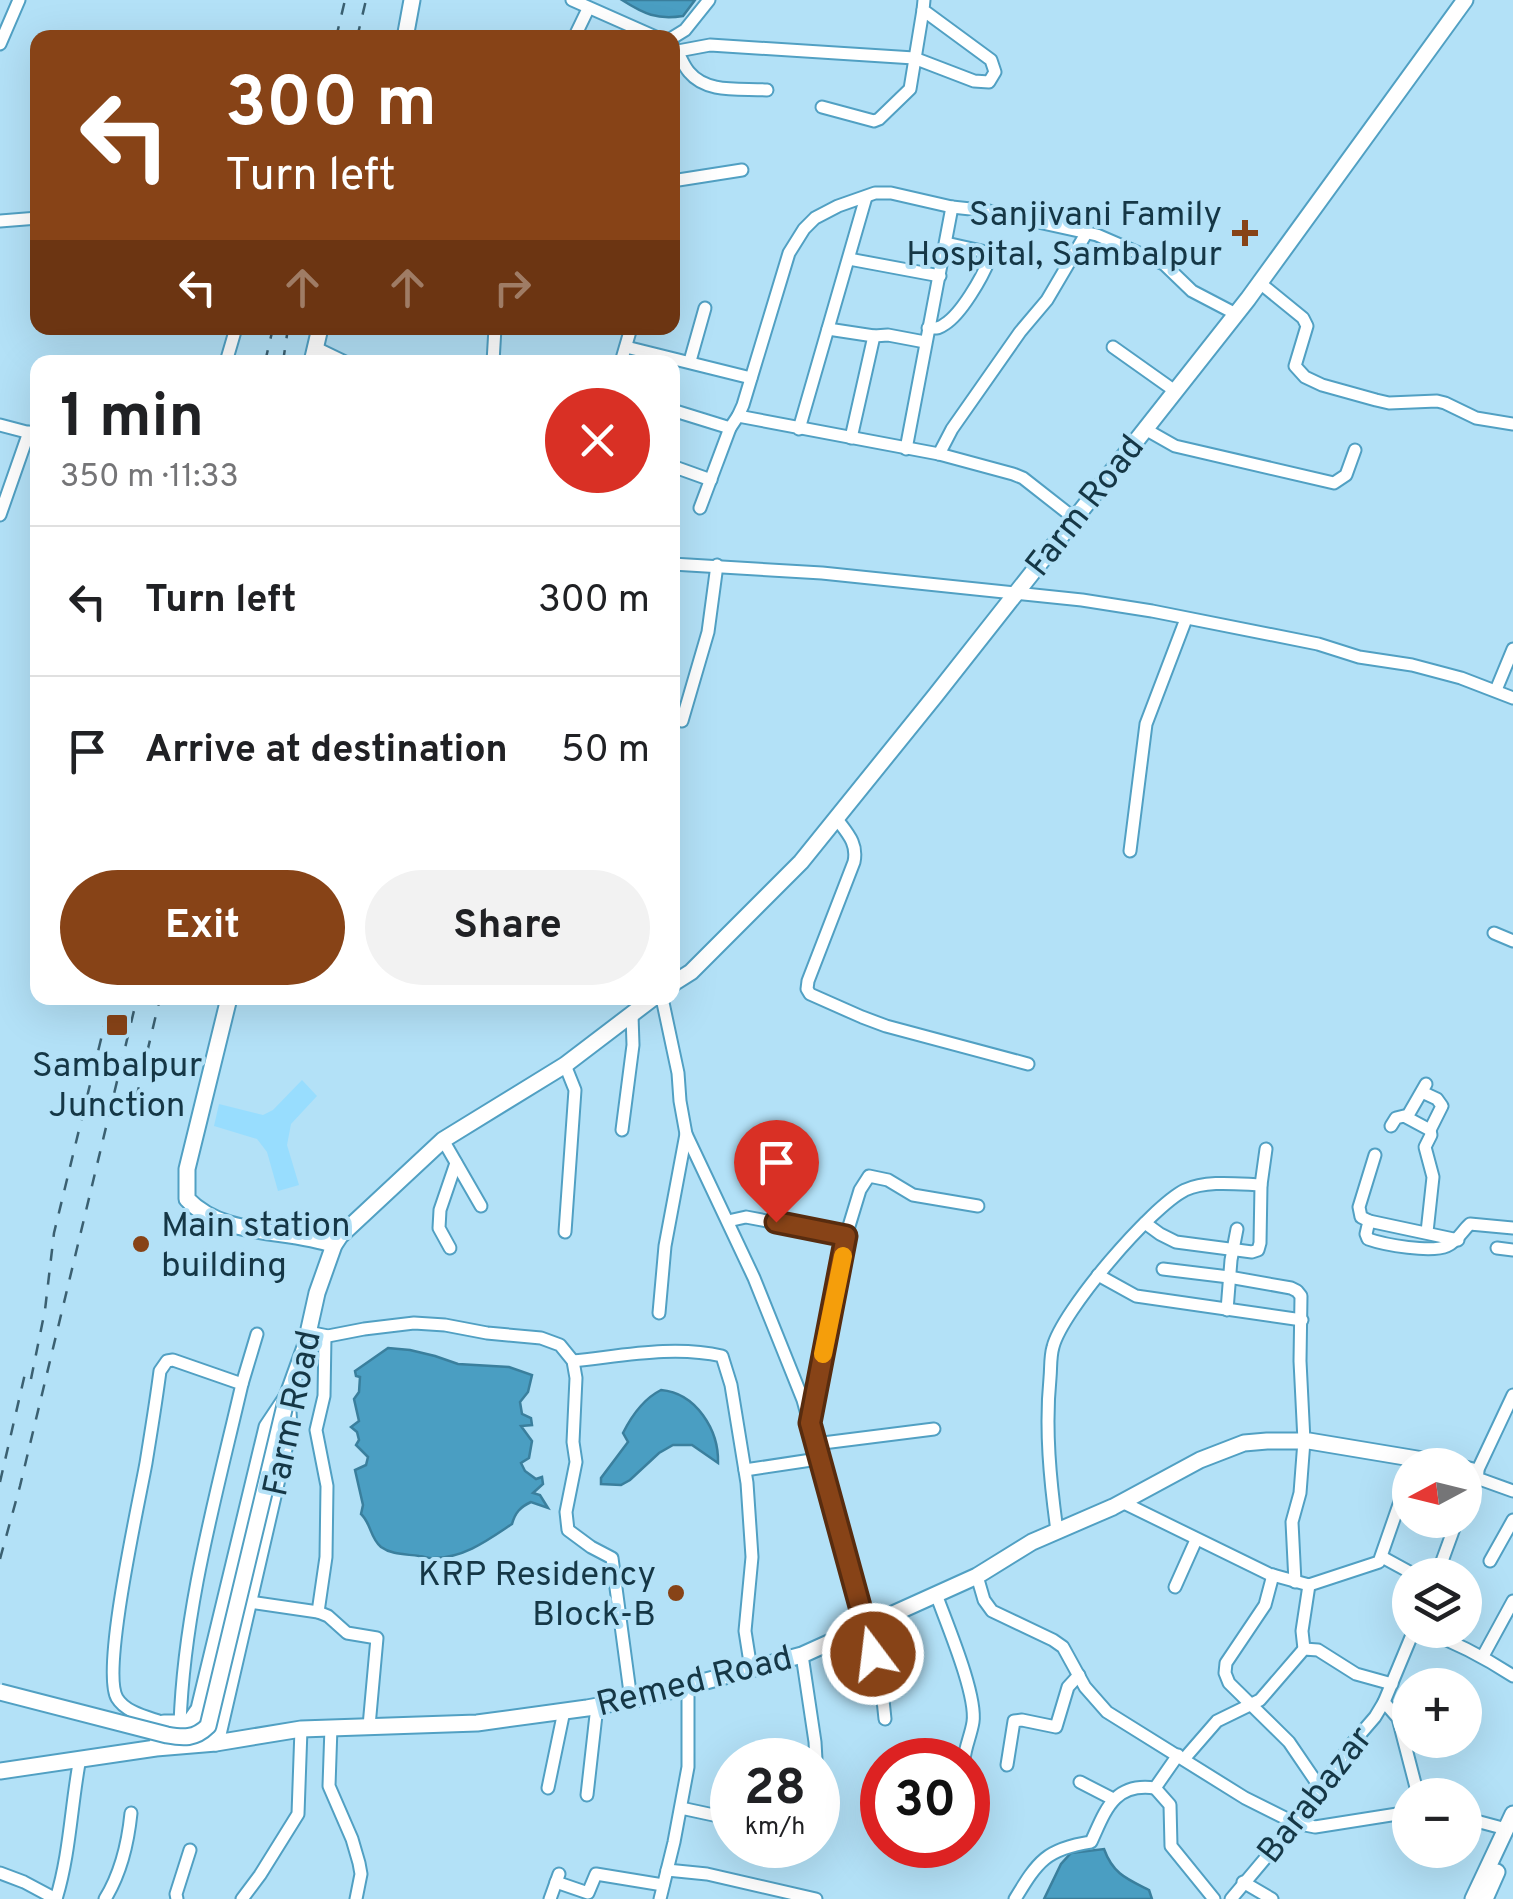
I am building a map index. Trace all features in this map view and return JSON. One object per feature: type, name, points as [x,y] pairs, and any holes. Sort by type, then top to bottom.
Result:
[{"type":"street","points":[[0,44],[20,0]]},
{"type":"street","points":[[406,30],[412,0]]},
{"type":"street","points":[[572,0],[639,30]]},
{"type":"street","points":[[680,37],[708,0]]},
{"type":"street","name":"Farm Road","points":[[680,979],[801,862],[1260,283],[1466,0]]},
{"type":"street","points":[[680,45],[914,58],[982,83],[988,82],[995,72],[991,60],[924,5],[914,58],[910,89],[878,120],[822,107]]},
{"type":"street","points":[[578,30],[588,8]]},
{"type":"street","points":[[680,58],[695,79],[709,86],[766,90]]},
{"type":"street","points":[[680,180],[742,170]]},
{"type":"street","points":[[700,508],[738,416],[789,253],[815,218],[838,206],[891,192],[1087,232],[1164,264],[1192,291],[1236,314]]},
{"type":"street","points":[[799,429],[866,196]]},
{"type":"street","points":[[906,449],[952,206]]},
{"type":"street","points":[[0,221],[30,219]]},
{"type":"street","points":[[939,454],[952,429],[1046,300],[1087,232]]},
{"type":"street","points":[[828,329],[874,336],[927,335],[941,328],[976,284],[989,260],[986,252],[946,244]]},
{"type":"street","points":[[848,259],[940,276]]},
{"type":"street","points":[[1260,283],[1303,318],[1307,326],[1294,362],[1305,377],[1322,386],[1389,403],[1437,401],[1476,418],[1513,424]]},
{"type":"street","points":[[690,361],[705,308]]},
{"type":"street","points":[[623,355],[629,335]]},
{"type":"street","points":[[851,438],[874,336]]},
{"type":"street","points":[[626,347],[653,355]]},
{"type":"street","points":[[1113,347],[1175,391]]},
{"type":"street","points":[[680,360],[751,378]]},
{"type":"street","points":[[680,413],[730,428]]},
{"type":"street","points":[[738,416],[939,454],[1023,478],[1074,518]]},
{"type":"street","points":[[0,425],[30,433]]},
{"type":"street","points":[[1144,430],[1174,446],[1334,483],[1346,475],[1355,450]]},
{"type":"street","points":[[0,516],[30,441]]},
{"type":"street","points":[[680,469],[711,480]]},
{"type":"street","points":[[680,564],[822,573],[1099,603],[1318,644],[1461,678],[1513,698]]},
{"type":"street","points":[[682,722],[708,632],[716,565]]},
{"type":"street","points":[[1130,850],[1146,724],[1186,619]]},
{"type":"street","points":[[1496,690],[1513,649]]},
{"type":"street","points":[[836,818],[856,850],[808,980],[810,994],[886,1026],[1028,1064]]},
{"type":"street","points":[[1494,933],[1513,941]]},
{"type":"street","points":[[226,1005],[187,1169],[187,1199],[216,1221],[334,1245]]},
{"type":"street","name":"Farm Road","points":[[216,1743],[290,1427],[287,1398],[316,1334],[317,1293],[334,1245],[443,1140],[565,1065],[644,1005]]},
{"type":"street","points":[[663,1005],[686,1134],[781,1341],[810,1423],[880,1682],[884,1720]]},
{"type":"street","points":[[622,1130],[632,1015]]},
{"type":"street","points":[[565,1065],[575,1100],[565,1232]]},
{"type":"street","points":[[1407,1117],[1424,1088],[1442,1106],[1425,1147],[1433,1176],[1427,1232]]},
{"type":"street","points":[[1390,1126],[1398,1116],[1430,1130]]},
{"type":"street","points":[[658,1313],[664,1246],[686,1134]]},
{"type":"street","points":[[443,1140],[481,1206]]},
{"type":"street","points":[[1145,1223],[1176,1242],[1258,1250],[1266,1149]]},
{"type":"street","points":[[1375,1155],[1358,1206],[1361,1216],[1458,1240]]},
{"type":"street","points":[[450,1248],[439,1228],[440,1210],[456,1163]]},
{"type":"street","points":[[810,1423],[846,1236],[860,1190],[869,1176],[888,1180],[914,1195],[978,1206]]},
{"type":"street","points":[[1057,1531],[1048,1444],[1048,1398],[1052,1348],[1065,1319],[1098,1274],[1171,1199],[1187,1189],[1217,1183],[1261,1185]]},
{"type":"street","points":[[728,1221],[746,1217],[846,1236]]},
{"type":"street","points":[[1369,1221],[1368,1239],[1429,1249],[1458,1240],[1470,1224],[1513,1228]]},
{"type":"street","points":[[1226,1310],[1236,1229]]},
{"type":"street","points":[[1497,1248],[1513,1250]]},
{"type":"street","points":[[1163,1269],[1297,1290],[1301,1296],[1304,1441],[1300,1493],[1292,1522],[1295,1582]]},
{"type":"street","points":[[1098,1274],[1136,1296],[1302,1320]]},
{"type":"street","points":[[318,1612],[326,1556],[327,1486],[316,1430],[324,1396],[316,1334],[414,1323],[541,1338],[560,1345],[573,1361],[576,1462],[566,1512],[568,1530],[612,1558],[631,1700]]},
{"type":"street","points":[[156,1748],[172,1724],[181,1692],[199,1567],[257,1334]]},
{"type":"street","points":[[573,1361],[698,1350],[722,1356],[731,1384],[745,1470],[752,1557],[745,1631],[751,1669]]},
{"type":"street","points":[[242,1384],[173,1360],[167,1360],[160,1371],[126,1566],[112,1680],[116,1697],[133,1712],[172,1724],[193,1720],[199,1709],[267,1427],[287,1398]]},
{"type":"street","points":[[0,1692],[166,1735],[195,1736],[208,1726],[287,1398]]},
{"type":"street","points":[[1482,1455],[1511,1402]]},
{"type":"street","points":[[814,1444],[934,1428]]},
{"type":"street","name":"Remed Road","points":[[0,1771],[302,1728],[477,1722],[631,1700],[802,1655],[976,1576],[1032,1542],[1122,1502],[1174,1472],[1244,1444],[1304,1441],[1392,1461]]},
{"type":"street","points":[[745,1470],[818,1459]]},
{"type":"street","points":[[1482,1477],[1513,1491]]},
{"type":"street","points":[[1122,1502],[1196,1540],[1273,1574],[1309,1585],[1374,1566],[1382,1557],[1392,1527]]},
{"type":"street","points":[[1490,1562],[1513,1520]]},
{"type":"street","points":[[1175,1587],[1196,1540]]},
{"type":"street","points":[[1382,1557],[1392,1562]]},
{"type":"street","points":[[1273,1574],[1265,1606],[1226,1663],[1225,1673],[1229,1682],[1299,1754],[1321,1789]]},
{"type":"street","points":[[976,1576],[992,1611],[1062,1647],[1106,1712],[1246,1798],[1295,1824],[1315,1827],[1392,1815]]},
{"type":"street","points":[[1155,1788],[1218,1721],[1253,1705],[1304,1649],[1302,1632],[1309,1585]]},
{"type":"street","points":[[936,1594],[972,1702],[969,1738]]},
{"type":"street","points":[[1482,1656],[1513,1601]]},
{"type":"street","points":[[250,1602],[318,1612],[347,1633],[377,1638],[368,1726]]},
{"type":"street","points":[[1464,1648],[1513,1676]]},
{"type":"street","points":[[1304,1649],[1318,1650],[1356,1674],[1392,1684]]},
{"type":"street","points":[[802,1655],[814,1738]]},
{"type":"street","points":[[1007,1765],[1014,1721],[1056,1727],[1068,1688],[1079,1675]]},
{"type":"street","name":"Barabazar","points":[[1231,1899],[1295,1824],[1375,1717],[1392,1684]]},
{"type":"street","points":[[660,1899],[688,1767],[688,1686]]},
{"type":"street","points":[[1384,1702],[1398,1718],[1414,1778]]},
{"type":"street","points":[[587,1795],[597,1706]]},
{"type":"street","points":[[548,1788],[564,1711]]},
{"type":"street","points":[[260,1899],[245,1895],[298,1814],[302,1728]]},
{"type":"street","points":[[332,1728],[328,1781],[359,1862],[356,1899]]},
{"type":"street","points":[[0,1873],[56,1899],[64,1871],[80,1758]]},
{"type":"street","points":[[1080,1782],[1112,1799]]},
{"type":"street","points":[[1015,1899],[1041,1862],[1063,1847],[1093,1840],[1112,1799],[1137,1787],[1155,1788],[1170,1804],[1170,1839],[1175,1852],[1214,1899]]},
{"type":"street","points":[[681,1808],[710,1814]]},
{"type":"street","points":[[105,1899],[126,1850],[130,1813]]},
{"type":"street","points":[[1482,1821],[1511,1826]]},
{"type":"street","points":[[1473,1899],[1511,1826]]},
{"type":"street","points":[[1485,1899],[1511,1826]]},
{"type":"street","points":[[177,1899],[190,1850]]},
{"type":"street","points":[[667,1870],[707,1874],[816,1899]]},
{"type":"street","points":[[550,1899],[557,1878],[588,1894],[596,1874],[664,1885]]},
{"type":"street","points":[[1244,1882],[1272,1899]]},
{"type":"shaded area","points":[[622,0],[695,0],[683,16],[666,17],[644,12]]},
{"type":"shaded area","points":[[302,1080],[317,1096],[291,1124],[287,1145],[299,1185],[278,1191],[267,1152],[257,1139],[214,1126],[219,1104],[263,1115]]},
{"type":"shaded area","points":[[388,1348],[458,1364],[509,1367],[532,1375],[528,1392],[520,1402],[522,1414],[531,1418],[532,1425],[521,1426],[532,1441],[529,1458],[521,1463],[536,1479],[542,1477],[543,1484],[533,1493],[540,1495],[548,1508],[527,1504],[512,1524],[455,1555],[430,1558],[394,1553],[381,1547],[361,1514],[363,1505],[355,1470],[366,1465],[368,1457],[356,1445],[357,1432],[351,1427],[359,1421],[354,1399],[360,1377],[355,1371]]},
{"type":"shaded area","points":[[661,1390],[685,1398],[703,1415],[714,1438],[718,1463],[692,1445],[673,1445],[621,1485],[601,1484],[601,1478],[628,1442],[623,1433],[630,1420],[643,1403]]},
{"type":"shaded area","points":[[1104,1849],[1116,1870],[1149,1890],[1152,1899],[1044,1899],[1061,1864],[1071,1853]]},
{"type":"railway","points":[[338,30],[345,0]]},
{"type":"railway","points":[[359,30],[366,0]]},
{"type":"railway","points":[[267,355],[271,335]]},
{"type":"railway","points":[[284,355],[287,335]]},
{"type":"railway","points":[[31,1379],[45,1310],[54,1233],[109,1005]]},
{"type":"railway","points":[[0,1559],[135,1005]]},
{"type":"railway","points":[[136,1099],[158,1005]]},
{"type":"railway","points":[[0,1482],[27,1365]]},
{"type":"slow traffic","points":[[823,1354],[843,1256]]},
{"type":"place","name":"Sanjivani Family Hospital, Sambalpur","points":[[1245,233]]},
{"type":"place","name":"Sambalpur Junction","points":[[117,1025]]},
{"type":"place","name":"Main station building","points":[[141,1244]]},
{"type":"place","name":"KRP Residency Block-B","points":[[676,1593]]},
{"type":"route","points":[[776,1222],[846,1236],[810,1423],[873,1654]]}]
